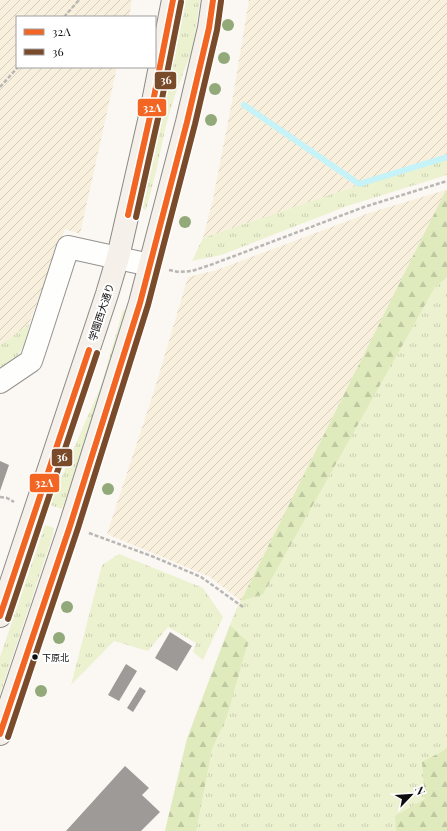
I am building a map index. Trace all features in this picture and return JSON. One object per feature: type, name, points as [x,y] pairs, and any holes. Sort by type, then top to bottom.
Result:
[{"type":"main road","name":"学園西大通り","points":[[0,616],[118,257],[151,112],[173,0]]},
{"type":"main road","points":[[0,734],[70,526],[140,303],[187,122],[209,28],[213,0]]},
{"type":"street","points":[[0,382],[30,361],[68,247],[150,265]]},
{"type":"path","points":[[65,16],[79,0]]},
{"type":"path","points":[[0,87],[17,68]]},
{"type":"path","points":[[150,265],[179,272],[192,271],[364,207],[447,181]]},
{"type":"path","points":[[0,497],[7,498],[35,512]]},
{"type":"path","points":[[70,526],[154,557],[201,577],[243,607]]},
{"type":"shaded area","points":[[0,0],[132,0],[129,16],[16,16],[16,68],[117,68],[80,234],[65,229],[29,324],[0,345]]},
{"type":"shaded area","points":[[249,0],[447,0],[447,155],[203,238],[213,199],[233,96]]},
{"type":"shaded area","points":[[446,190],[241,601],[210,577],[107,534],[154,391],[188,277],[217,270],[369,213]]},
{"type":"green space","points":[[184,0],[200,0],[193,47],[175,95],[166,125],[146,210],[141,208],[168,89]]},
{"type":"green space","points":[[447,155],[447,175],[347,206],[221,255],[192,261],[203,238]]},
{"type":"green space","points":[[446,190],[447,831],[165,831],[187,739],[235,612]]},
{"type":"green space","points":[[446,190],[447,277],[435,287],[263,594],[241,601]]},
{"type":"green space","points":[[123,310],[128,311],[86,443],[62,509],[50,505],[101,386]]},
{"type":"green space","points":[[29,324],[26,343],[13,362],[0,372],[0,345]]},
{"type":"green space","points":[[45,525],[54,528],[52,538],[0,694],[0,657]]},
{"type":"green space","points":[[119,554],[203,588],[223,617],[203,660],[193,652],[196,643],[168,627],[148,651],[114,641],[71,685],[102,565]]},
{"type":"green space","points":[[230,625],[248,642],[227,716],[212,749],[196,831],[165,831],[187,739]]},
{"type":"green space","points":[[447,747],[447,831],[396,831],[395,816],[425,799],[422,762],[443,751]]},
{"type":"building","points":[[0,461],[9,465],[0,491]]},
{"type":"building","points":[[170,632],[192,646],[177,671],[155,658]]},
{"type":"building","points":[[126,664],[137,671],[119,701],[108,695]]},
{"type":"building","points":[[140,687],[146,691],[133,712],[127,708]]},
{"type":"building","points":[[125,766],[149,788],[142,795],[160,812],[141,831],[66,831]]},
{"type":"waterway","points":[[244,105],[359,184],[447,157]]},
{"type":"transit line","name":"32A","points":[[128,215],[151,112],[173,0]]},
{"type":"transit line","name":"32A","points":[[0,734],[70,526],[140,303],[187,122],[209,28],[213,0]]},
{"type":"transit line","name":"36","points":[[8,737],[78,528],[148,305],[195,124],[217,30],[221,1]]},
{"type":"transit line","name":"36","points":[[136,217],[159,114],[181,2]]},
{"type":"transit line","name":"32A","points":[[0,616],[89,350]]},
{"type":"transit line","name":"36","points":[[8,619],[97,353]]},
{"type":"place","name":"下原北","points":[[35,657]]}]
